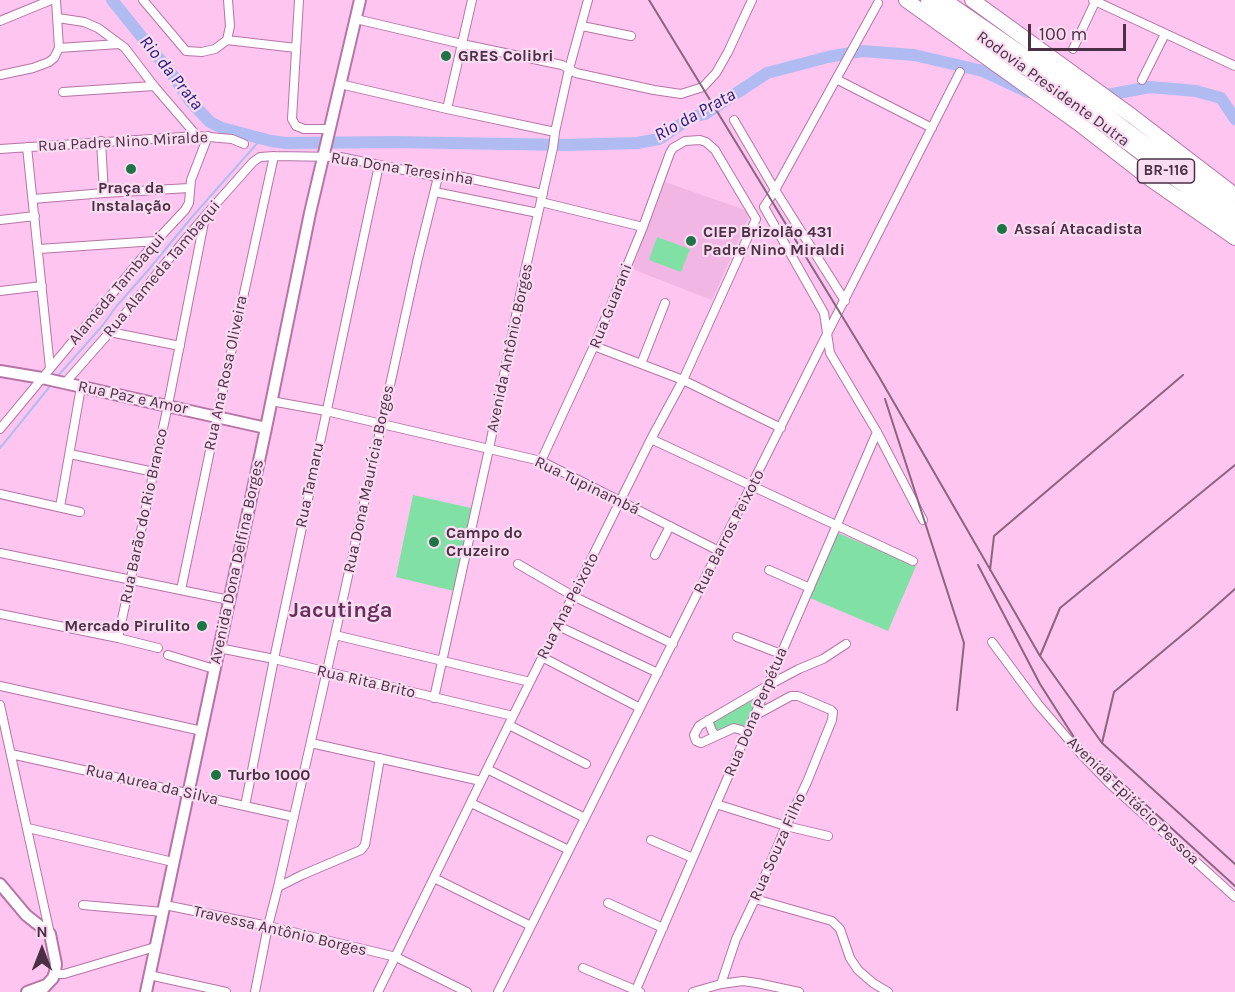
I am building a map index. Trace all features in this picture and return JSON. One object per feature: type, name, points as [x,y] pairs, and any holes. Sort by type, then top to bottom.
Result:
[{"type":"highway","name":"BR-116","points":[[906,0],[1077,123],[1150,179],[1235,238]]},
{"type":"highway","name":"Rodovia Presidente Dutra","points":[[927,0],[1058,84]]},
{"type":"highway","name":"Rodovia Presidente Dutra","points":[[944,0],[1101,117],[1235,224]]},
{"type":"highway","name":"BR-116","points":[[972,0],[1132,116],[1235,195]]},
{"type":"highway","name":"Rodovia Presidente Dutra","points":[[1101,117],[1235,212]]},
{"type":"street","points":[[0,21],[51,0]]},
{"type":"street","points":[[0,73],[24,70],[49,62],[56,56],[58,18],[56,0]]},
{"type":"street","points":[[143,0],[186,51],[202,52],[219,47],[227,40],[230,26],[228,0]]},
{"type":"street","points":[[299,0],[292,119],[296,126],[304,129],[330,132]]},
{"type":"street","name":"Avenida Dona Delfina Borges","points":[[146,992],[310,213],[360,0]]},
{"type":"street","points":[[447,109],[472,0]]},
{"type":"street","name":"Avenida Antônio Borges","points":[[434,698],[555,135],[588,0]]},
{"type":"street","points":[[356,19],[562,65],[576,73],[681,94],[706,84],[716,73],[752,0]]},
{"type":"street","points":[[1073,49],[1095,0],[1235,66]]},
{"type":"street","points":[[878,3],[764,207],[824,313],[830,352],[877,432],[923,520]]},
{"type":"street","points":[[58,18],[84,22],[98,28],[119,44],[197,135]]},
{"type":"street","points":[[582,26],[631,36]]},
{"type":"street","points":[[1142,80],[1165,34]]},
{"type":"street","points":[[227,40],[296,48]]},
{"type":"street","points":[[58,48],[119,44]]},
{"type":"street","name":"Rua Barros Peixoto","points":[[498,992],[960,72]]},
{"type":"street","points":[[836,79],[932,128]]},
{"type":"street","points":[[340,84],[555,135]]},
{"type":"street","points":[[63,92],[154,86]]},
{"type":"street","points":[[734,120],[845,301]]},
{"type":"street","name":"Rua Padre Nino Miralde","points":[[0,149],[197,135],[232,139],[244,144]]},
{"type":"street","name":"Alameda Tambaqui","points":[[0,429],[45,379],[50,368],[156,241],[185,210],[189,203],[189,188],[197,161],[208,136]]},
{"type":"street","name":"Rua Guarani","points":[[542,461],[594,346],[673,148],[689,140],[706,142],[712,146],[756,219]]},
{"type":"street","points":[[101,141],[104,193]]},
{"type":"street","points":[[27,147],[50,368]]},
{"type":"street","name":"Rua Dona Teresinha","points":[[260,157],[325,153],[438,177],[458,176],[643,227]]},
{"type":"street","name":"Rua Ana Rosa Oliveira","points":[[181,590],[274,156]]},
{"type":"street","name":"Rua Alameda Tambaqui","points":[[62,383],[110,332],[205,216],[260,157]]},
{"type":"street","name":"Rua Tamaru","points":[[245,806],[379,165]]},
{"type":"street","name":"Rua Dona Maurícia Borges","points":[[255,992],[380,425],[438,177]]},
{"type":"street","points":[[33,200],[189,188]]},
{"type":"street","points":[[435,192],[538,213]]},
{"type":"street","points":[[0,220],[35,216]]},
{"type":"street","name":"Rua Barão do Rio Branco","points":[[118,638],[168,405],[205,216]]},
{"type":"street","name":"Rua Ana Peixoto","points":[[378,992],[508,724],[683,380],[756,219]]},
{"type":"street","points":[[39,249],[156,241]]},
{"type":"street","points":[[182,245],[199,248]]},
{"type":"street","points":[[0,291],[42,286]]},
{"type":"street","points":[[641,364],[664,303]]},
{"type":"street","points":[[110,332],[180,346]]},
{"type":"street","points":[[594,346],[683,380],[781,428]]},
{"type":"street","name":"Rua Paz e Amor","points":[[0,371],[168,405],[266,428]]},
{"type":"street","points":[[60,507],[81,387]]},
{"type":"street","name":"Rua Tupinambá","points":[[272,401],[326,411],[542,461],[719,551]]},
{"type":"street","name":"Rua Dona Perpétua","points":[[637,991],[877,432]]},
{"type":"street","points":[[651,439],[913,561]]},
{"type":"street","points":[[70,454],[153,472]]},
{"type":"street","points":[[0,494],[80,512]]},
{"type":"street","points":[[655,555],[670,526]]},
{"type":"street","points":[[0,553],[229,600]]},
{"type":"street","points":[[518,564],[573,596],[673,644]]},
{"type":"street","points":[[769,570],[810,588]]},
{"type":"street","points":[[0,614],[158,648]]},
{"type":"street","points":[[558,626],[658,673]]},
{"type":"street","points":[[335,635],[530,682]]},
{"type":"street","points":[[737,637],[781,654]]},
{"type":"street","name":"Avenida Epitácio Pessoa","points":[[992,642],[1038,704],[1081,754],[1109,783],[1235,897]]},
{"type":"street","points":[[747,734],[741,729],[734,728],[701,743],[694,738],[699,726],[708,720],[799,669],[823,659],[846,644]]},
{"type":"street","name":"Rua Rita Brito","points":[[219,648],[513,716]]},
{"type":"street","points":[[168,655],[214,669]]},
{"type":"street","points":[[542,657],[640,708]]},
{"type":"street","points":[[0,686],[202,731]]},
{"type":"street","name":"Rua Souza Filho","points":[[721,984],[736,939],[821,748],[833,712],[798,696],[791,696],[754,716]]},
{"type":"street","points":[[0,705],[3,731],[11,754],[28,828],[56,964],[55,974],[43,988],[27,992]]},
{"type":"street","points":[[708,720],[716,736]]},
{"type":"street","points":[[508,724],[586,764]]},
{"type":"street","points":[[311,743],[481,781]]},
{"type":"street","name":"Rua Aurea da Silva","points":[[11,754],[294,817]]},
{"type":"street","points":[[278,887],[361,850],[365,845],[380,758]]},
{"type":"street","points":[[487,769],[585,818]]},
{"type":"street","points":[[471,803],[569,850]]},
{"type":"street","points":[[716,804],[786,826],[828,836]]},
{"type":"street","points":[[28,828],[173,862]]},
{"type":"street","points":[[651,840],[693,858]]},
{"type":"street","points":[[434,878],[531,926]]},
{"type":"street","points":[[0,884],[26,915],[50,934]]},
{"type":"street","points":[[755,899],[832,921],[840,929],[850,958],[858,970],[888,992]]},
{"type":"street","points":[[608,903],[663,928]]},
{"type":"street","name":"Travessa Antônio Borges","points":[[83,905],[164,908],[268,927],[396,957],[467,992]]},
{"type":"street","points":[[55,974],[64,974],[155,947]]},
{"type":"street","points":[[583,968],[637,991]]},
{"type":"street","points":[[149,975],[226,992]]},
{"type":"street","points":[[693,992],[733,982],[757,982],[798,992]]},
{"type":"shaded area","name":"CIEP Brizolão 431 Padre Nino Miraldi","points":[[665,182],[751,212],[712,300],[632,269]]},
{"type":"green space","points":[[657,237],[690,249],[681,272],[649,260]]},
{"type":"green space","name":"Campo do Cruzeiro","points":[[413,495],[471,508],[454,591],[396,577]]},
{"type":"green space","points":[[838,533],[916,566],[888,631],[810,598]]},
{"type":"green space","points":[[757,698],[744,730],[718,733],[712,722]]},
{"type":"waterway","name":"Rio da Prata","points":[[112,0],[174,77],[190,101],[210,122],[222,128],[286,143],[566,145],[637,143],[659,139],[692,117],[705,114],[767,73],[828,57],[862,51],[914,55],[983,71],[1028,92]]},
{"type":"waterway","name":"Rio da Prata","points":[[1097,98],[1150,87],[1196,91],[1221,98],[1235,119]]},
{"type":"waterway","points":[[56,378],[261,139]]},
{"type":"waterway","points":[[0,448],[51,385]]},
{"type":"railway","points":[[649,0],[878,375],[1040,656],[1102,743],[1235,864]]},
{"type":"railway","points":[[990,570],[994,536],[1183,375]]},
{"type":"railway","points":[[885,399],[964,643],[957,710]]},
{"type":"railway","points":[[1040,656],[1060,608],[1235,465]]},
{"type":"railway","points":[[978,565],[1040,684],[1077,742],[1235,886]]},
{"type":"railway","points":[[1102,743],[1114,692],[1235,589]]},
{"type":"place","name":"GRES Colibri","points":[[446,56]]},
{"type":"place","name":"Praça da Instalação","points":[[131,169]]},
{"type":"place","name":"Assaí Atacadista","points":[[1002,229]]},
{"type":"place","name":"CIEP Brizolão 431 Padre Nino Miraldi","points":[[691,241]]},
{"type":"place","name":"Campo do Cruzeiro","points":[[434,542]]},
{"type":"place","name":"Mercado Pirulito","points":[[202,626]]},
{"type":"place","name":"Turbo 1000","points":[[216,775]]},
{"type":"district","name":"Jacutinga","points":[[341,611]]}]
